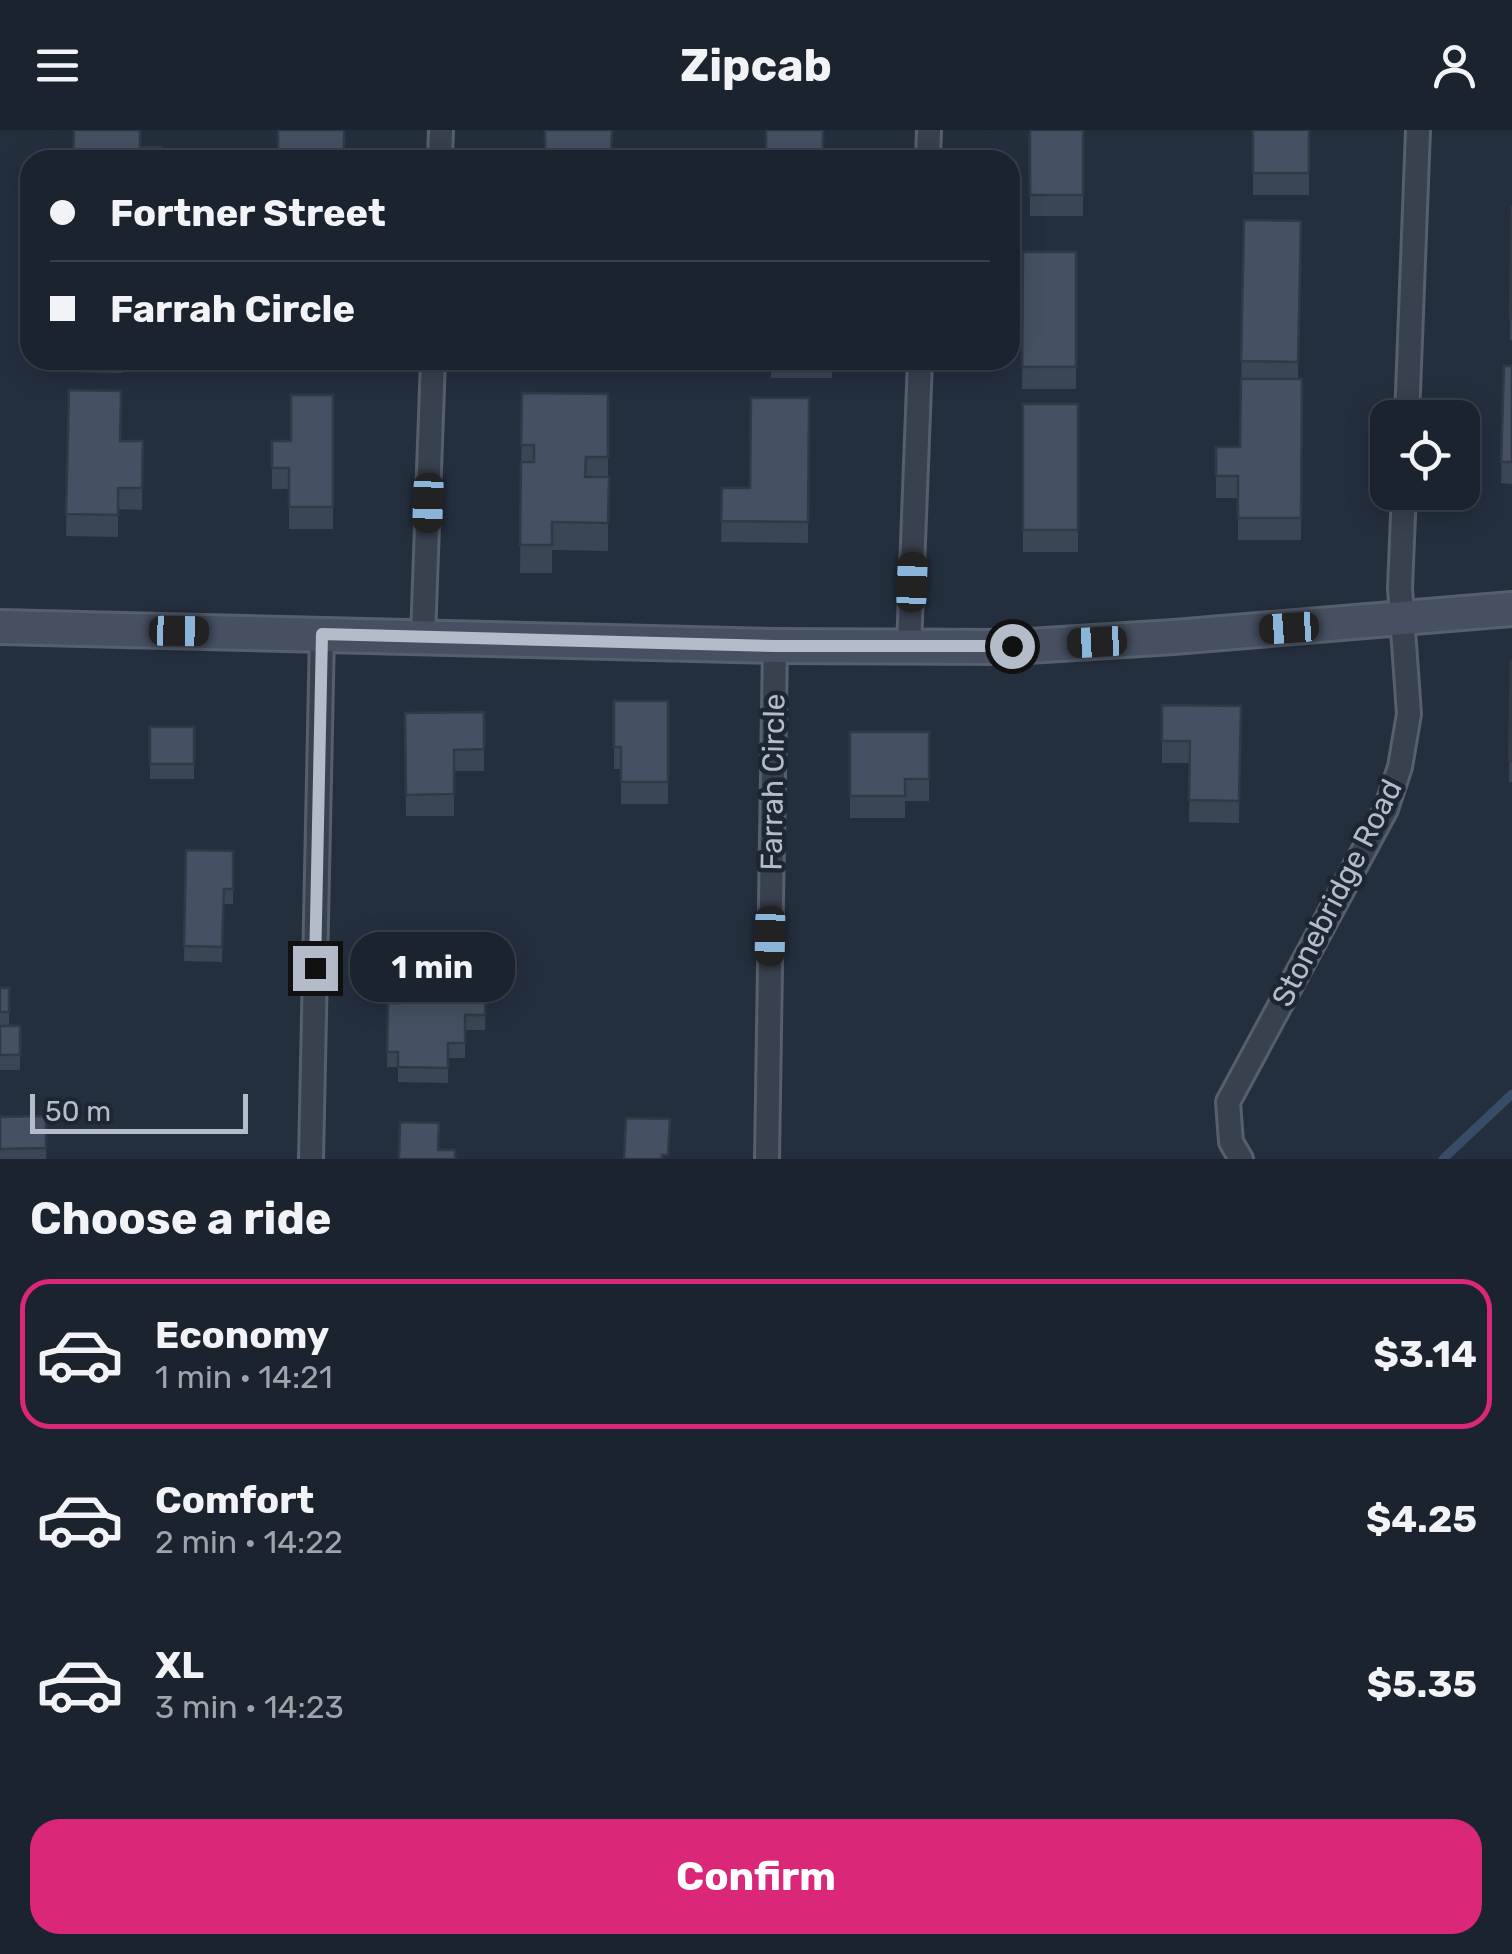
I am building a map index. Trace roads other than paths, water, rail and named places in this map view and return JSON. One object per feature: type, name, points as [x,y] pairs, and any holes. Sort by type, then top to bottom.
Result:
[{"type":"street","points":[[1408,400],[1418,130]]},
{"type":"street","points":[[423,637],[433,370]]},
{"type":"street","points":[[910,646],[920,370]]},
{"type":"street","name":"Stonebridge Road","points":[[1241,1159],[1230,1142],[1228,1102],[1386,809],[1400,768],[1409,714],[1400,588],[1403,510]]},
{"type":"street","points":[[0,627],[910,646],[1097,642],[1512,608]]},
{"type":"street","points":[[312,1159],[322,634]]},
{"type":"street","name":"Farrah Circle","points":[[767,1159],[775,646]]},
{"type":"waterway","points":[[1443,1159],[1512,1094]]}]
